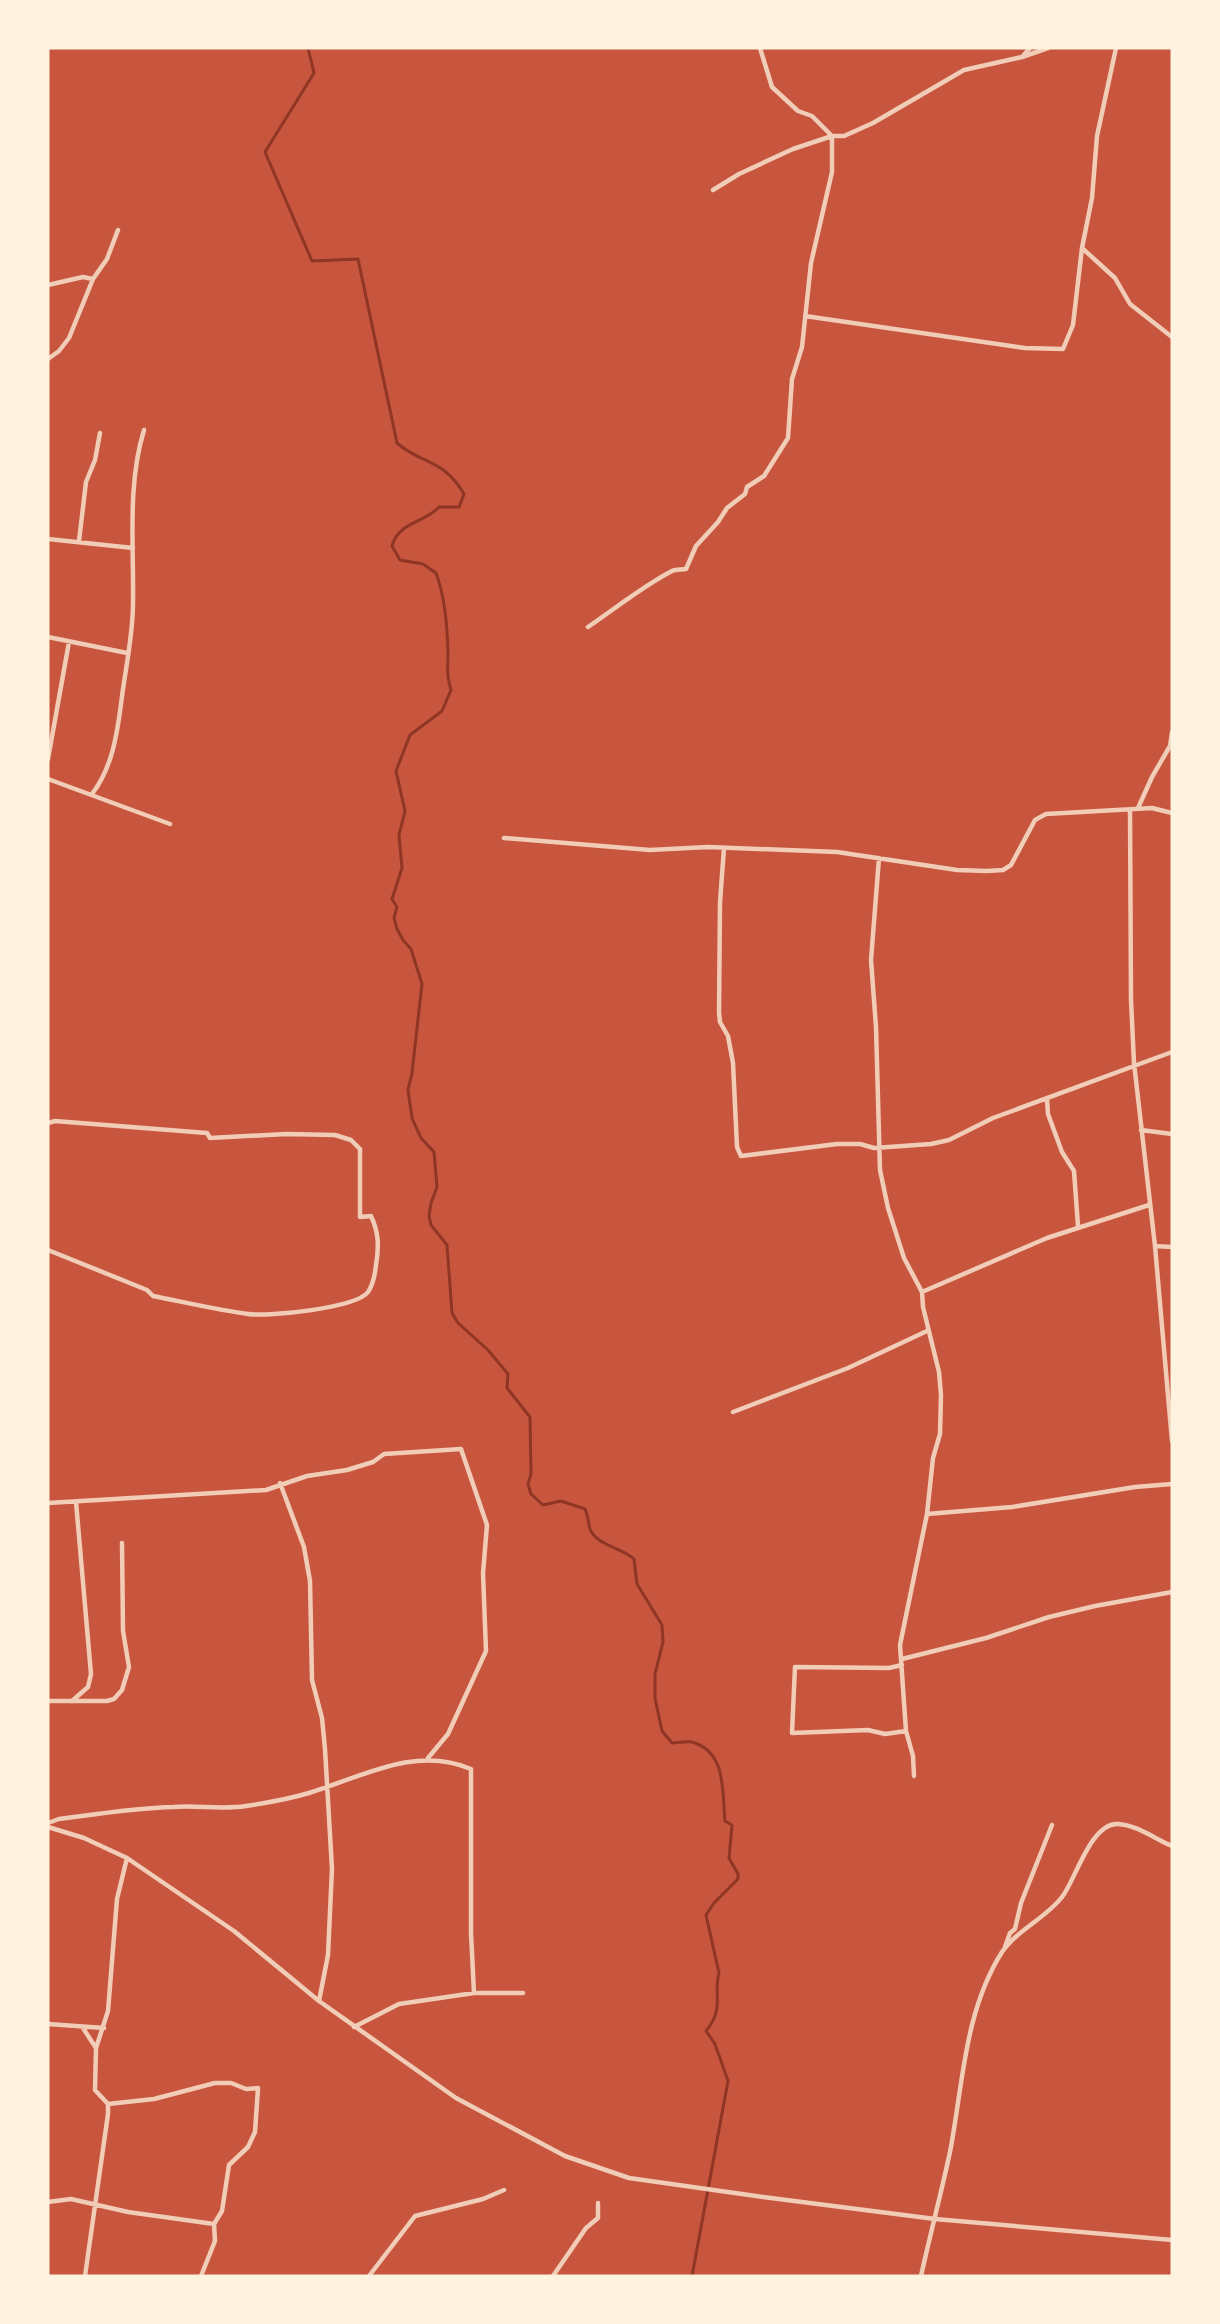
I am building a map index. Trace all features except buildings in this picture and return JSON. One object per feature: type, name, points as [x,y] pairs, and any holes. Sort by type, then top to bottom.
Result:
[{"type":"street","points":[[588,627],[616,609],[631,595],[640,592],[674,569],[686,569],[696,546],[728,508],[745,494],[747,487],[764,476],[788,438],[792,380],[802,347],[811,263],[832,171],[832,136],[812,116],[798,111],[772,87],[760,48]]},
{"type":"street","points":[[1022,57],[1030,48]]},
{"type":"street","points":[[712,190],[739,174],[793,149],[832,136],[844,136],[873,123],[964,70],[1022,57],[1048,48]]},
{"type":"street","points":[[806,316],[1024,348],[1063,349],[1073,325],[1082,248],[1092,198],[1097,136],[1116,48]]},
{"type":"street","points":[[48,359],[59,351],[69,338],[93,279],[107,259],[118,230]]},
{"type":"street","points":[[1082,248],[1115,278],[1130,304],[1172,338]]},
{"type":"street","points":[[48,285],[83,277],[93,279]]},
{"type":"street","points":[[92,794],[103,779],[118,727],[133,602],[134,486],[139,446],[144,430]]},
{"type":"street","points":[[79,541],[86,482],[96,460],[100,433]]},
{"type":"street","points":[[48,539],[133,548]]},
{"type":"street","points":[[48,636],[127,652]]},
{"type":"street","points":[[48,759],[69,642]]},
{"type":"street","points":[[1138,808],[1170,746],[1172,732]]},
{"type":"street","points":[[48,779],[170,824]]},
{"type":"street","points":[[504,838],[650,850],[723,848],[837,852],[957,870],[1003,870],[1011,865],[1035,820],[1046,814],[1138,808],[1172,813]]},
{"type":"street","points":[[1130,809],[1131,1000],[1134,1063],[1155,1246],[1172,1442]]},
{"type":"street","points":[[723,848],[719,1013],[730,1049],[737,1147],[741,1156],[807,1146],[860,1144],[874,1148],[931,1144],[949,1140],[993,1118],[1083,1087],[1134,1063],[1172,1052]]},
{"type":"street","points":[[879,858],[871,960],[876,1027],[878,1147],[882,1185],[904,1258],[922,1292],[927,1331],[939,1372],[942,1418],[933,1458],[927,1514],[900,1645],[906,1731],[913,1756],[914,1776]]},
{"type":"street","points":[[1047,1099],[1048,1114],[1062,1152],[1074,1171],[1078,1226]]},
{"type":"street","points":[[48,1123],[54,1121],[138,1126],[207,1133],[210,1138],[286,1134],[335,1135],[351,1140],[360,1149],[360,1217],[371,1216],[379,1244],[374,1279],[369,1291],[357,1301],[340,1307],[262,1316],[153,1296],[147,1290],[48,1250]]},
{"type":"street","points":[[1141,1130],[1172,1134]]},
{"type":"street","points":[[922,1292],[1078,1226],[1149,1205]]},
{"type":"street","points":[[1155,1246],[1172,1247]]},
{"type":"street","points":[[733,1412],[848,1368],[927,1331]]},
{"type":"street","points":[[48,1503],[266,1490],[280,1483],[347,1470],[373,1462],[384,1454],[460,1449],[487,1525],[483,1573],[486,1651],[448,1734],[428,1758]]},
{"type":"street","points":[[280,1483],[304,1547],[310,1581],[312,1680],[322,1718],[332,1869],[328,1955],[319,2001]]},
{"type":"street","points":[[927,1514],[1012,1507],[1135,1487],[1172,1484]]},
{"type":"street","points":[[71,1701],[88,1687],[91,1674],[76,1503]]},
{"type":"street","points":[[48,1701],[107,1701],[114,1699],[122,1690],[129,1666],[123,1630],[122,1543]]},
{"type":"street","points":[[906,1731],[885,1734],[868,1730],[792,1733],[795,1667],[889,1668],[1049,1617],[1172,1592]]},
{"type":"street","points":[[48,1825],[59,1819],[131,1810],[244,1806],[307,1794],[381,1768],[428,1758],[471,1769],[471,1933],[474,1993]]},
{"type":"street","points":[[1004,1950],[1063,1896],[1083,1856],[1103,1829],[1119,1823],[1172,1846]]},
{"type":"street","points":[[48,1825],[84,1838],[127,1858],[234,1930],[319,2001],[456,2098],[565,2156],[629,2178],[763,2197],[935,2219],[1172,2240]]},
{"type":"street","points":[[921,2276],[950,2151],[968,2041],[978,2003],[1010,1933],[1015,1929],[1021,1903],[1052,1825]]},
{"type":"street","points":[[85,2276],[108,2104],[95,2090],[96,2048],[108,2011],[117,1899],[127,1858]]},
{"type":"street","points":[[354,2026],[399,2004],[474,1993],[523,1993]]},
{"type":"street","points":[[48,2024],[104,2028]]},
{"type":"street","points":[[83,2028],[96,2048]]},
{"type":"street","points":[[108,2104],[154,2099],[214,2083],[231,2083],[246,2089],[258,2088],[255,2132],[248,2147],[229,2165],[222,2211],[214,2224],[215,2241],[201,2276]]},
{"type":"street","points":[[369,2276],[414,2216],[483,2199],[504,2190]]},
{"type":"street","points":[[48,2202],[70,2199],[128,2212],[214,2224]]},
{"type":"street","points":[[553,2276],[586,2229],[598,2218],[598,2203]]},
{"type":"waterway","points":[[308,48],[314,73],[265,152],[312,261],[358,259],[397,443],[448,474],[464,494],[459,507],[439,507],[406,527],[395,538],[392,546],[400,560],[423,564],[436,573],[445,611],[448,675],[451,690],[442,711],[410,735],[396,771],[405,811],[399,835],[402,868],[392,899],[397,907],[394,918],[397,929],[411,949],[422,984],[408,1090],[412,1118],[421,1138],[434,1152],[437,1187],[431,1203],[429,1216],[431,1225],[447,1245],[452,1313],[458,1323],[488,1350],[508,1374],[507,1388],[530,1417],[531,1474],[528,1484],[531,1494],[543,1505],[561,1501],[585,1509],[593,1534],[603,1543],[634,1559],[637,1584],[662,1625],[663,1642],[655,1674],[655,1698],[662,1731],[672,1743],[693,1742],[705,1748],[713,1756],[721,1776],[725,1821],[732,1825],[729,1858],[738,1874],[738,1879],[714,1903],[706,1915],[719,1973],[717,2008],[712,2023],[706,2031],[715,2044],[728,2081],[692,2276]]}]
